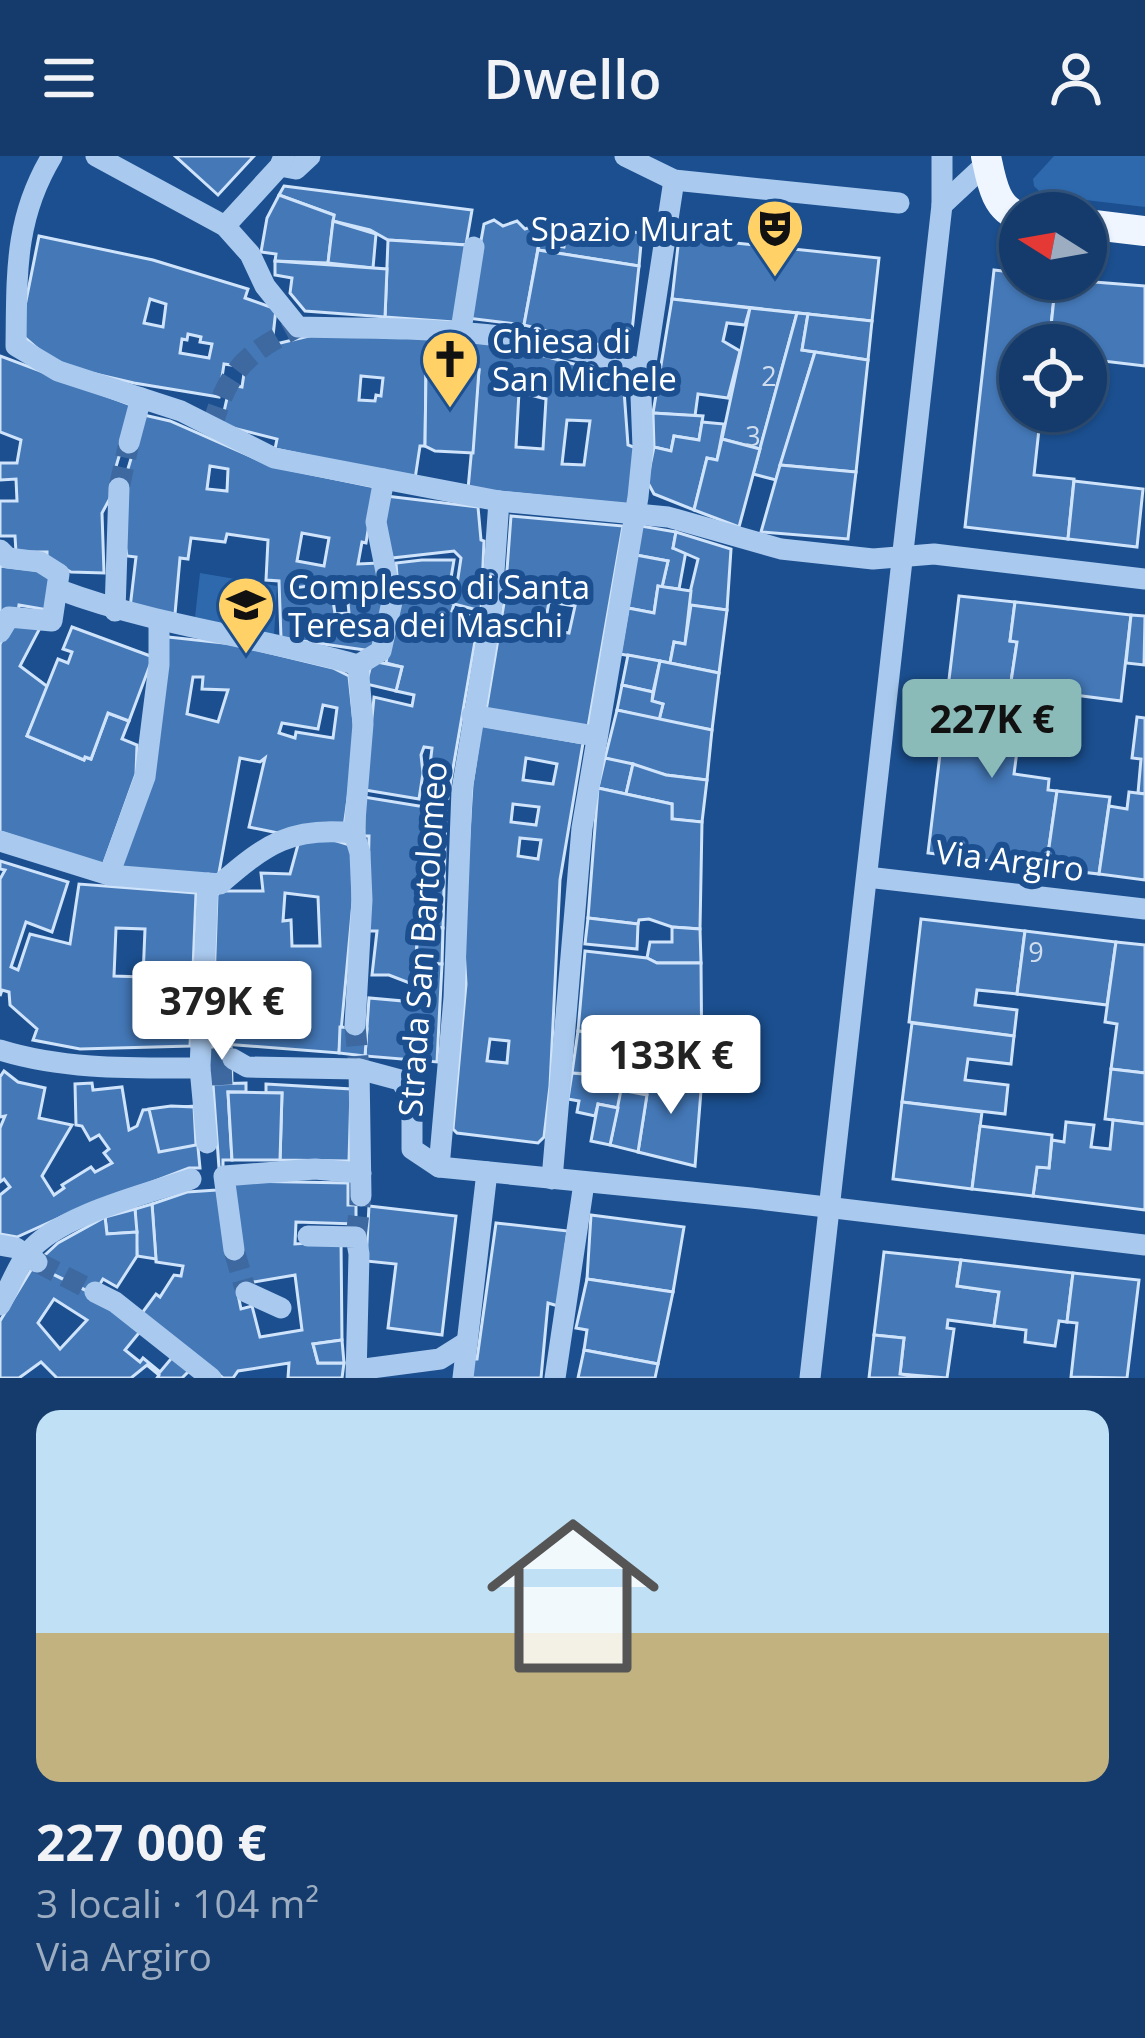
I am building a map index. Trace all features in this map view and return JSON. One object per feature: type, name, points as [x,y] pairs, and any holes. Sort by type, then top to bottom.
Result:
[{"type":"main road","points":[[990,158],[999,199]]},
{"type":"main road","points":[[1107,226],[1145,231]]},
{"type":"street","points":[[52,156],[9,237],[16,346],[58,370],[181,411],[274,458],[499,501],[668,517],[781,550],[860,558],[934,554],[1145,579]]},
{"type":"street","points":[[96,156],[225,226],[250,254],[265,286],[298,327],[508,334],[593,352],[646,371]]},
{"type":"street","points":[[225,226],[282,161],[296,169],[310,156]]},
{"type":"street","points":[[625,156],[674,180],[899,203]]},
{"type":"street","points":[[810,1378],[942,206],[942,156]]},
{"type":"street","points":[[942,206],[990,158]]},
{"type":"street","points":[[552,1179],[576,888],[595,736],[634,513],[643,447],[641,396],[674,180]]},
{"type":"street","points":[[460,329],[474,247]]},
{"type":"street","points":[[129,443],[141,398]]},
{"type":"street","points":[[60,590],[115,611],[358,665],[381,651],[392,602],[376,522],[384,479]]},
{"type":"street","points":[[115,611],[119,488]]},
{"type":"street","name":"Strada San Bartolomeo","points":[[439,1166],[454,998],[462,790],[491,614],[499,501]]},
{"type":"street","points":[[0,550],[8,558],[40,562],[59,574],[60,590],[52,621],[9,617],[0,632]]},
{"type":"street","points":[[109,875],[145,777],[168,622]]},
{"type":"street","points":[[355,1025],[362,900],[354,833],[363,724],[358,665]]},
{"type":"street","points":[[472,716],[595,736]]},
{"type":"street","points":[[0,841],[109,875],[214,884],[298,832],[354,833]]},
{"type":"street","name":"Via Argiro","points":[[867,877],[1145,909]]},
{"type":"street","points":[[207,1143],[223,1067],[214,884]]},
{"type":"street","points":[[0,1050],[27,1058],[128,1069],[359,1069],[392,1076],[407,1086],[413,1107],[412,1149],[439,1166],[1145,1245]]},
{"type":"street","points":[[234,1250],[224,1176],[315,1169],[361,1185],[359,1069]]},
{"type":"street","points":[[463,1378],[487,1172]]},
{"type":"street","points":[[0,1305],[39,1241],[95,1210],[191,1179]]},
{"type":"street","points":[[555,1378],[584,1183]]},
{"type":"street","points":[[308,1236],[356,1237],[357,1374],[440,1360],[467,1342]]},
{"type":"street","points":[[0,1245],[32,1259]]},
{"type":"street","points":[[95,1292],[115,1302],[211,1378]]},
{"type":"street","points":[[246,1292],[280,1308]]},
{"type":"shaded area","points":[[1054,156],[1145,156],[1145,207],[1107,203],[1107,192],[1040,192],[1033,179]]},
{"type":"shaded area","points":[[200,573],[277,586],[274,635],[195,617]]},
{"type":"building","points":[[175,156],[254,156],[218,195]]},
{"type":"building","points":[[284,186],[472,210],[466,245],[388,240],[279,195]]},
{"type":"building","points":[[279,195],[334,215],[328,263],[275,261],[276,254],[261,252],[267,218]]},
{"type":"building","points":[[494,220],[503,226],[517,221],[525,229],[534,226],[541,232],[524,325],[467,318],[484,224]]},
{"type":"building","points":[[333,221],[376,234],[373,268],[328,263]]},
{"type":"building","points":[[568,225],[642,233],[639,266],[538,250],[539,243],[564,247]]},
{"type":"building","points":[[39,236],[153,260],[248,289],[245,298],[276,309],[272,345],[313,335],[480,339],[623,377],[628,445],[636,448],[629,505],[468,489],[479,370],[465,369],[457,358],[449,359],[443,368],[426,371],[425,446],[420,446],[415,479],[275,449],[277,439],[221,425],[230,385],[242,387],[245,367],[224,364],[219,397],[134,383],[78,370],[46,356],[24,337],[22,321]],"holes":[[[150,299],[166,304],[163,327],[144,323]],[[188,334],[212,344],[209,358],[180,353],[182,339],[187,340]],[[361,376],[383,378],[381,396],[376,395],[375,401],[359,400]],[[519,392],[546,399],[543,449],[516,447]],[[567,420],[590,421],[584,465],[562,464]]]},
{"type":"building","name":"Spazio Murat","points":[[679,237],[879,258],[872,321],[672,299]]},
{"type":"building","points":[[388,240],[466,245],[454,322],[385,317]]},
{"type":"building","points":[[538,250],[639,266],[630,350],[524,325]]},
{"type":"building","points":[[275,261],[387,269],[385,317],[305,311],[290,293],[292,278],[275,275]]},
{"type":"building","points":[[994,270],[999,271],[999,300],[1054,300],[1051,324],[999,324],[999,432],[1039,432],[1034,475],[1074,479],[1068,539],[965,527]]},
{"type":"building","points":[[1107,283],[1145,286],[1145,366],[1107,361],[1107,324],[1051,324],[1054,300],[1107,300]]},
{"type":"building","points":[[672,299],[750,308],[745,325],[727,323],[723,341],[740,351],[728,398],[698,394],[695,416],[653,413]]},
{"type":"building","points":[[750,308],[797,313],[760,449],[722,439]]},
{"type":"building","points":[[797,313],[808,314],[802,350],[815,352],[776,480],[753,474]]},
{"type":"building","points":[[808,314],[872,321],[868,360],[802,350]]},
{"type":"building","points":[[815,352],[868,360],[856,472],[780,465]]},
{"type":"building","points":[[0,356],[134,406],[115,470],[127,472],[144,415],[170,421],[273,466],[375,487],[358,564],[379,563],[385,614],[372,651],[281,638],[279,581],[266,580],[268,540],[227,534],[225,542],[191,538],[188,559],[180,558],[175,614],[130,608],[136,557],[127,556],[115,489],[102,513],[104,573],[71,572],[47,559],[47,552],[16,552],[15,536],[0,536],[0,501],[17,501],[16,479],[0,480],[0,463],[17,463],[21,440],[0,432]],"holes":[[[210,466],[228,469],[227,491],[207,489]],[[302,533],[329,538],[324,566],[297,561]],[[346,582],[349,613],[335,614],[332,593],[293,597],[292,588]]]},
{"type":"building","name":"Chiesa di San Michele","points":[[479,370],[473,453],[425,446],[426,371]]},
{"type":"building","points":[[653,413],[703,416],[699,440],[674,436],[671,451],[654,447]]},
{"type":"building","points":[[702,422],[724,424],[717,460],[707,458],[694,510],[654,494],[647,481],[654,447],[671,451],[674,436],[699,440]]},
{"type":"building","points":[[722,439],[760,449],[739,527],[694,510],[707,458],[717,460]]},
{"type":"building","points":[[780,465],[856,472],[848,539],[761,532]]},
{"type":"building","points":[[1074,481],[1143,489],[1137,547],[1068,539]]},
{"type":"building","points":[[386,496],[478,507],[484,541],[481,611],[454,604],[461,558],[454,551],[392,558],[383,520]]},
{"type":"building","points":[[511,516],[623,526],[588,727],[486,711],[505,597]],"holes":[[[549,602],[575,606],[569,633],[544,629]]]},
{"type":"building","points":[[641,526],[676,532],[673,548],[686,551],[679,589],[662,587],[668,561],[636,555]]},
{"type":"building","points":[[676,532],[731,549],[727,610],[687,605],[698,559],[673,548]]},
{"type":"building","points":[[636,555],[668,561],[654,613],[628,608]]},
{"type":"building","points":[[454,560],[447,602],[454,604],[452,611],[479,618],[446,809],[443,928],[418,927],[416,962],[442,964],[437,1062],[365,1056],[369,998],[415,1002],[415,985],[389,975],[372,975],[377,931],[367,931],[369,836],[364,836],[364,797],[425,807],[432,748],[424,747],[421,755],[419,799],[365,790],[374,697],[412,706],[414,695],[396,691],[402,667],[386,663],[398,589],[396,563]]},
{"type":"building","points":[[0,566],[43,571],[54,579],[48,610],[19,605],[18,612],[0,615]]},
{"type":"building","points":[[658,586],[691,591],[685,644],[674,642],[670,663],[620,654],[628,608],[654,613]]},
{"type":"building","points":[[959,596],[1015,602],[1010,641],[1017,642],[1009,695],[948,688]]},
{"type":"building","points":[[1015,602],[1131,615],[1121,701],[1059,693],[1059,700],[1009,695],[1017,642],[1010,641]]},
{"type":"building","points":[[691,605],[727,610],[719,673],[670,663],[674,642],[685,644]]},
{"type":"building","points":[[1131,615],[1145,616],[1144,665],[1126,663]]},
{"type":"building","points":[[14,620],[41,626],[20,666],[48,687],[27,736],[91,759],[108,713],[129,721],[122,739],[137,745],[136,774],[103,866],[0,832],[0,644]]},
{"type":"building","points":[[72,627],[153,657],[129,721],[108,713],[91,759],[84,760],[27,736],[58,659],[68,663],[72,652],[63,649]]},
{"type":"building","points":[[168,637],[233,644],[349,676],[356,742],[344,827],[278,833],[249,827],[265,758],[260,762],[240,758],[218,878],[116,871]],"holes":[[[193,677],[203,677],[202,689],[228,690],[218,722],[187,714]],[[323,705],[337,708],[333,738],[279,733],[282,723],[318,729]]]},
{"type":"building","points":[[628,655],[660,661],[653,692],[622,685]]},
{"type":"building","points":[[372,661],[402,667],[396,691],[366,684]]},
{"type":"building","points":[[660,661],[719,673],[712,730],[659,720],[663,704],[652,701]]},
{"type":"building","points":[[622,685],[653,692],[652,701],[663,704],[659,720],[617,710]]},
{"type":"building","points":[[948,688],[1059,700],[1055,732],[1020,728],[1014,774],[1049,779],[1048,790],[1057,791],[1046,868],[928,853]]},
{"type":"building","points":[[617,710],[712,730],[707,780],[666,775],[605,758]]},
{"type":"building","points":[[1137,717],[1145,718],[1145,794],[1138,793],[1141,759],[1132,758]]},
{"type":"building","points":[[481,725],[583,743],[560,880],[550,1086],[544,1137],[538,1143],[453,1129],[466,984],[463,930],[472,785]],"holes":[[[526,758],[557,764],[553,784],[523,780]],[[513,804],[539,807],[536,825],[511,822]],[[520,838],[541,840],[538,859],[518,856]],[[490,1039],[509,1041],[507,1063],[487,1061]]]},
{"type":"building","points":[[605,758],[633,764],[626,794],[598,788]]},
{"type":"building","points":[[633,764],[666,775],[707,780],[702,822],[672,819],[672,804],[626,794]]},
{"type":"building","points":[[598,788],[672,804],[672,819],[702,822],[700,929],[649,919],[638,924],[588,918]]},
{"type":"building","points":[[1057,791],[1110,797],[1099,874],[1046,868]]},
{"type":"building","points":[[1129,792],[1145,794],[1145,880],[1099,874],[1109,806],[1127,809]]},
{"type":"building","points":[[327,838],[353,846],[353,902],[339,1053],[212,1043],[217,895],[220,891],[263,891],[261,873],[290,874],[299,841]],"holes":[[[285,893],[318,897],[320,946],[292,946],[291,920],[283,921]]]},
{"type":"building","points":[[0,861],[68,882],[52,932],[26,922],[11,967],[18,970],[30,934],[70,944],[79,884],[196,893],[190,1046],[80,1049],[33,1040],[37,1029],[10,1005],[9,992],[2,990],[0,996],[0,879],[5,870],[0,869]],"holes":[[[116,928],[145,929],[143,977],[114,976]]]},
{"type":"building","points":[[588,918],[638,924],[637,949],[585,944]]},
{"type":"building","points":[[921,919],[1025,931],[1017,994],[977,990],[975,1005],[1017,1010],[1014,1036],[909,1022]]},
{"type":"building","points":[[418,927],[443,928],[442,964],[416,962]]},
{"type":"building","points":[[672,927],[700,929],[701,963],[657,963],[647,958],[650,942],[672,942]]},
{"type":"building","points":[[1025,931],[1116,942],[1107,1005],[1017,994]]},
{"type":"building","points":[[1116,942],[1145,945],[1145,1073],[1111,1069],[1117,1024],[1105,1022]]},
{"type":"building","points":[[585,951],[657,963],[701,963],[702,1078],[676,1075],[676,1055],[654,1052],[647,1095],[621,1090],[630,1038],[578,1031]]},
{"type":"building","points":[[912,1023],[1014,1036],[1011,1064],[968,1059],[965,1080],[1008,1085],[1005,1114],[902,1102]]},
{"type":"building","points":[[340,1027],[367,1029],[365,1056],[339,1053]]},
{"type":"building","points":[[578,1031],[630,1038],[624,1076],[572,1073]]},
{"type":"building","points":[[212,1043],[231,1043],[232,1083],[213,1084]]},
{"type":"building","points":[[651,1067],[702,1078],[695,1166],[638,1152]]},
{"type":"building","points":[[1111,1069],[1145,1073],[1145,1124],[1105,1119]]},
{"type":"building","points":[[4,1071],[18,1082],[45,1088],[39,1118],[72,1125],[42,1176],[54,1195],[91,1167],[95,1172],[112,1163],[99,1135],[90,1140],[82,1126],[76,1125],[75,1084],[92,1083],[93,1090],[122,1087],[129,1130],[137,1126],[143,1110],[194,1106],[200,1168],[189,1168],[17,1237],[0,1234],[0,1195],[10,1187],[4,1179],[0,1182],[0,1128],[5,1116],[0,1117],[0,1077]]},
{"type":"building","points":[[606,1072],[624,1076],[618,1108],[598,1104],[595,1116],[577,1112],[579,1101],[568,1099],[572,1073],[605,1076]]},
{"type":"building","points":[[246,1083],[246,1092],[228,1092],[232,1160],[223,1160],[219,1168],[213,1084]]},
{"type":"building","points":[[266,1084],[351,1089],[349,1161],[280,1160],[282,1093],[266,1093]]},
{"type":"building","points":[[621,1090],[647,1095],[638,1152],[610,1145]]},
{"type":"building","points":[[228,1092],[282,1093],[280,1160],[232,1160]]},
{"type":"building","points":[[902,1102],[982,1112],[972,1189],[893,1179]]},
{"type":"building","points":[[598,1104],[618,1108],[610,1145],[591,1141]]},
{"type":"building","points":[[194,1107],[196,1145],[159,1152],[149,1109]]},
{"type":"building","points":[[1113,1120],[1145,1124],[1145,1210],[1033,1196],[1037,1167],[1049,1168],[1052,1140],[1064,1142],[1066,1122],[1094,1125],[1091,1147],[1110,1149]]},
{"type":"building","points":[[980,1126],[1052,1135],[1049,1168],[1037,1167],[1033,1196],[972,1189]]},
{"type":"building","points":[[235,1181],[348,1183],[348,1205],[356,1205],[356,1224],[296,1222],[295,1244],[341,1241],[342,1340],[313,1344],[318,1363],[344,1363],[342,1378],[288,1378],[289,1363],[223,1378],[142,1313],[174,1275],[181,1276],[183,1266],[156,1262],[152,1204],[187,1192],[217,1190]],"holes":[[[295,1275],[302,1330],[260,1337],[252,1306],[241,1309],[236,1285]]]},
{"type":"building","points":[[152,1204],[156,1259],[137,1256],[135,1209]]},
{"type":"building","points":[[369,1206],[456,1216],[442,1335],[388,1328],[396,1264],[366,1261]]},
{"type":"building","points":[[135,1209],[137,1232],[107,1234],[105,1217]]},
{"type":"building","points":[[591,1215],[684,1227],[673,1292],[587,1279]]},
{"type":"building","points":[[105,1217],[107,1234],[137,1232],[137,1256],[117,1287],[103,1279],[94,1294],[34,1265],[58,1243]]},
{"type":"building","points":[[496,1223],[568,1231],[558,1306],[548,1303],[541,1378],[469,1378],[471,1359],[477,1359]]},
{"type":"building","points":[[884,1252],[961,1260],[957,1286],[999,1292],[994,1326],[948,1320],[947,1328],[954,1329],[947,1378],[900,1374],[904,1338],[874,1335]]},
{"type":"building","points":[[961,1260],[1073,1273],[1067,1322],[1059,1321],[1055,1346],[1025,1342],[1026,1330],[994,1326],[999,1292],[957,1286]]},
{"type":"building","points":[[34,1265],[113,1304],[143,1328],[125,1350],[140,1362],[143,1358],[160,1372],[175,1354],[192,1368],[182,1378],[157,1378],[147,1365],[131,1378],[57,1378],[41,1362],[19,1378],[0,1378],[0,1321]],"holes":[[[54,1299],[87,1320],[60,1349],[38,1323]]]},
{"type":"building","points":[[1073,1273],[1139,1280],[1127,1378],[1071,1377],[1077,1323],[1067,1322]]},
{"type":"building","points":[[587,1279],[673,1292],[658,1364],[584,1350],[587,1330],[576,1328]]},
{"type":"building","points":[[874,1335],[904,1338],[900,1374],[928,1378],[869,1378]]},
{"type":"building","points":[[342,1340],[344,1363],[318,1363],[313,1344]]},
{"type":"building","points":[[584,1350],[658,1364],[655,1378],[578,1378]]},
{"type":"tunnel","points":[[212,427],[225,391],[241,366],[298,327]]},
{"type":"tunnel","points":[[119,488],[129,443]]},
{"type":"tunnel","points":[[355,1025],[359,1069]]},
{"type":"tunnel","points":[[211,1059],[233,1059]]},
{"type":"tunnel","points":[[211,1075],[234,1074]]},
{"type":"tunnel","points":[[356,1237],[361,1196]]},
{"type":"tunnel","points":[[234,1250],[246,1292]]},
{"type":"tunnel","points":[[37,1262],[95,1292]]},
{"type":"place","name":"Spazio Murat","points":[[775,279]]},
{"type":"place","name":"Chiesa di San Michele","points":[[450,410]]},
{"type":"place","name":"Complesso di Santa Teresa dei Maschi","points":[[246,656]]}]
